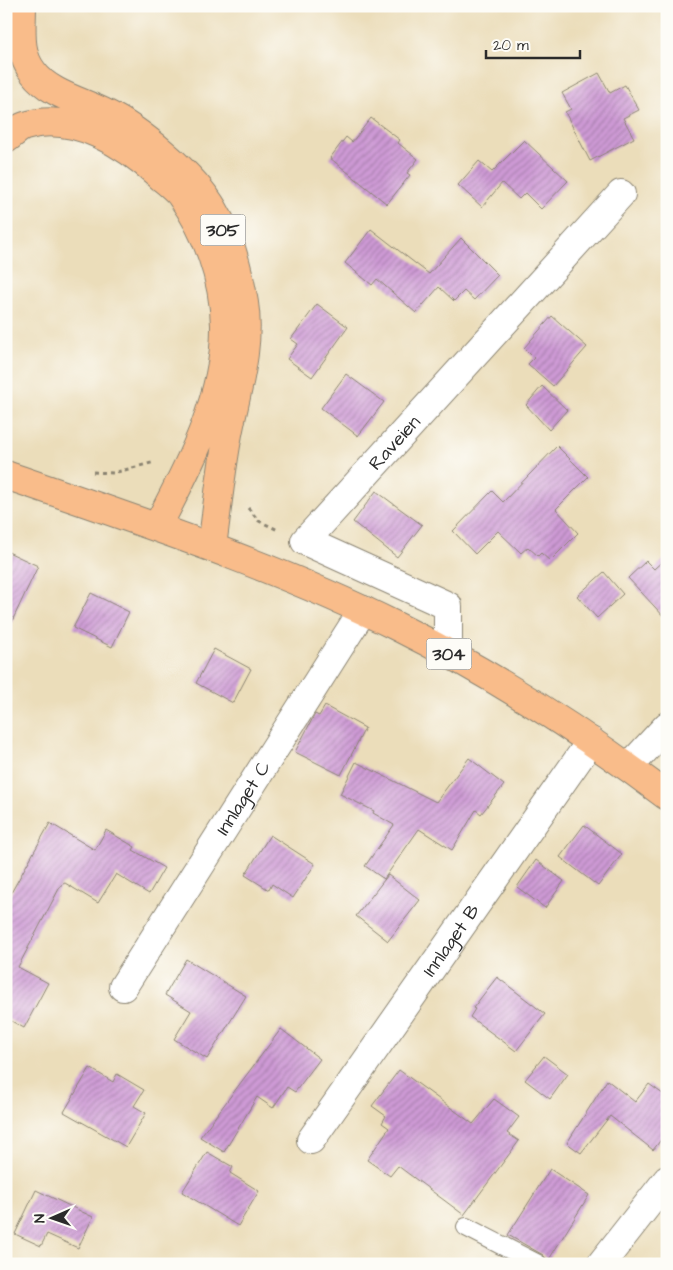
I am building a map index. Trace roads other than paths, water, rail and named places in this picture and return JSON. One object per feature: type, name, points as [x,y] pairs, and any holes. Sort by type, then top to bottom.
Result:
[{"type":"main road","name":"305","points":[[6,59],[20,6]]},
{"type":"main road","name":"305","points":[[20,6],[21,49],[33,72],[54,90],[106,113],[147,138],[199,189],[214,210],[230,246],[244,304],[245,346],[220,478],[212,546]]},
{"type":"main road","name":"305","points":[[6,139],[23,126],[53,122],[101,134],[138,156],[179,194],[204,236],[219,276],[225,324],[223,366],[189,467],[156,527]]},
{"type":"main road","points":[[6,475],[212,546]]},
{"type":"main road","name":"304","points":[[212,546],[363,610],[448,654],[512,691],[591,741],[667,796]]},
{"type":"street","name":"Raveien","points":[[448,654],[448,606],[305,541],[621,194]]},
{"type":"street","name":"Innlaget C","points":[[123,987],[363,610]]},
{"type":"street","points":[[628,767],[667,726]]},
{"type":"street","name":"Innlaget B","points":[[311,1140],[591,741]]},
{"type":"street","points":[[601,1264],[667,1180]]},
{"type":"lane","points":[[466,1226],[538,1264]]}]
